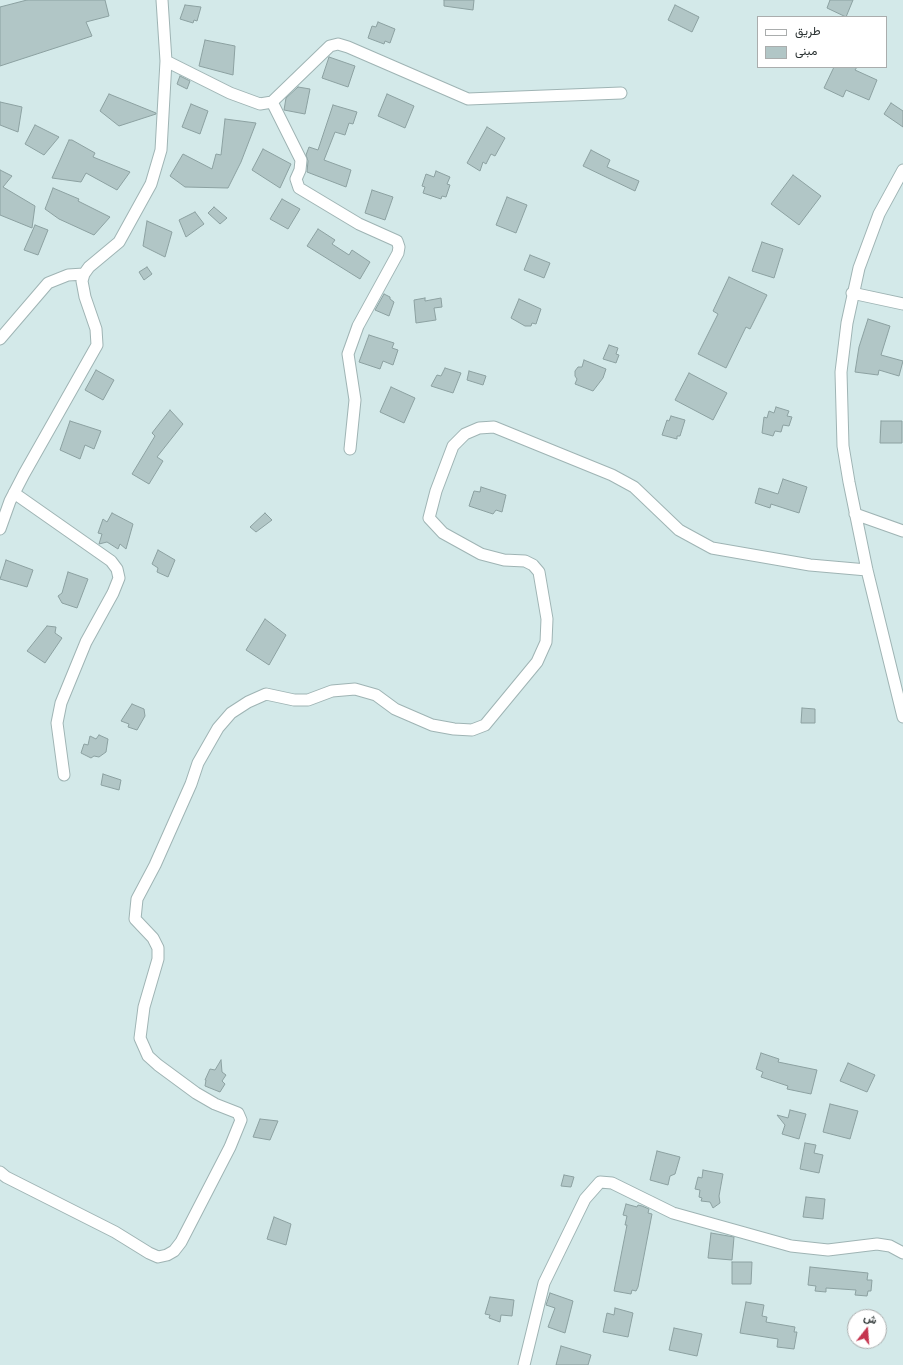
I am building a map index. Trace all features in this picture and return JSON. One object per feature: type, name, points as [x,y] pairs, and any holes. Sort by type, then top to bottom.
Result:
[{"type":"street","points":[[0,529],[14,493],[97,345],[96,329],[85,297],[82,281],[84,274],[89,267],[119,242],[151,184],[161,150],[166,61],[162,0]]},
{"type":"street","points":[[166,61],[230,93],[260,104],[272,102],[330,46],[338,44],[468,99],[621,93]]},
{"type":"street","points":[[272,102],[296,147],[301,160],[300,170],[296,179],[299,188],[359,224],[397,241],[399,247],[398,253],[358,326],[348,354],[355,400],[350,449]]},
{"type":"street","points":[[903,170],[888,195],[876,221],[859,268],[852,293],[843,350],[841,402],[843,446],[855,514],[867,570],[903,717]]},
{"type":"street","points":[[0,340],[48,283],[68,275],[84,274]]},
{"type":"street","points":[[852,293],[903,304]]},
{"type":"street","points":[[0,1172],[6,1177],[115,1232],[149,1253],[158,1256],[167,1255],[174,1251],[181,1242],[230,1147],[241,1120],[238,1113],[209,1100],[158,1065],[148,1056],[140,1038],[144,1007],[158,958],[158,948],[153,938],[135,919],[137,899],[158,858],[191,784],[198,763],[218,728],[231,713],[248,702],[266,694],[294,700],[308,700],[332,691],[355,689],[376,695],[395,709],[432,725],[472,730],[484,725],[537,662],[546,642],[547,619],[539,572],[533,565],[525,561],[504,560],[481,554],[443,534],[429,518],[434,496],[453,446],[465,434],[480,428],[494,427],[612,475],[634,486],[679,530],[712,548],[810,565],[867,570]]},
{"type":"street","points":[[14,493],[111,561],[118,569],[119,578],[113,593],[86,642],[60,703],[57,723],[64,775]]},
{"type":"street","points":[[855,514],[903,531]]},
{"type":"street","points":[[524,1365],[544,1283],[585,1199],[600,1182],[612,1182],[673,1213],[791,1246],[828,1250],[877,1244],[890,1246],[903,1253]]},
{"type":"building","points":[[27,0],[105,0],[109,16],[86,22],[92,36],[0,66],[0,7]]},
{"type":"building","points":[[444,0],[474,0],[473,10],[444,6]]},
{"type":"building","points":[[830,0],[853,0],[846,16],[827,8]]},
{"type":"building","points":[[185,5],[201,7],[197,21],[194,20],[193,23],[180,19]]},
{"type":"building","points":[[675,5],[699,17],[692,32],[668,20]]},
{"type":"building","points":[[378,22],[395,29],[390,43],[385,41],[384,44],[368,38],[372,26],[376,27]]},
{"type":"building","points":[[205,40],[235,46],[233,75],[199,66]]},
{"type":"building","points":[[329,57],[355,66],[348,87],[322,78]]},
{"type":"building","points":[[834,68],[856,68],[855,70],[877,80],[869,100],[846,90],[843,97],[824,88]]},
{"type":"building","points":[[180,76],[190,81],[187,89],[177,84]]},
{"type":"building","points":[[298,87],[310,89],[305,114],[284,110],[286,98]]},
{"type":"building","points":[[109,94],[156,114],[119,126],[100,111]]},
{"type":"building","points":[[387,94],[414,106],[405,128],[378,116]]},
{"type":"building","points":[[0,102],[22,107],[18,132],[0,125]]},
{"type":"building","points":[[891,103],[903,111],[903,127],[884,114]]},
{"type":"building","points":[[191,104],[208,111],[200,134],[182,127]]},
{"type":"building","points":[[333,105],[357,112],[353,124],[349,123],[345,135],[335,132],[324,160],[351,170],[346,187],[307,172],[308,161],[306,155],[309,147],[318,150]]},
{"type":"building","points":[[225,119],[256,123],[241,162],[228,188],[185,187],[170,176],[183,154],[212,169],[216,154],[221,155]]},
{"type":"building","points":[[35,125],[59,137],[44,155],[25,144]]},
{"type":"building","points":[[487,127],[505,138],[495,156],[491,154],[486,164],[483,162],[480,171],[467,163]]},
{"type":"building","points":[[69,140],[72,140],[95,153],[93,157],[130,172],[117,190],[86,173],[81,182],[52,178]]},
{"type":"building","points":[[263,149],[291,164],[280,188],[252,170]]},
{"type":"building","points":[[591,150],[610,160],[607,167],[639,181],[635,191],[583,166]]},
{"type":"building","points":[[0,170],[12,176],[3,187],[35,206],[32,228],[0,215]]},
{"type":"building","points":[[436,171],[450,177],[447,184],[450,185],[446,197],[442,196],[441,199],[423,193],[425,187],[422,186],[426,174],[434,177]]},
{"type":"building","points":[[793,175],[821,196],[799,225],[771,204]]},
{"type":"building","points":[[53,188],[79,199],[78,201],[110,217],[94,235],[59,219],[45,209]]},
{"type":"building","points":[[372,190],[393,197],[385,220],[365,213]]},
{"type":"building","points":[[507,197],[527,205],[516,233],[496,225]]},
{"type":"building","points":[[282,199],[300,209],[288,229],[270,219]]},
{"type":"building","points":[[214,207],[227,218],[220,224],[208,213]]},
{"type":"building","points":[[195,212],[204,224],[186,237],[179,220]]},
{"type":"building","points":[[147,221],[172,232],[165,257],[143,246]]},
{"type":"building","points":[[35,225],[48,230],[38,255],[24,250]]},
{"type":"building","points":[[318,229],[335,240],[332,244],[349,255],[352,250],[370,262],[360,279],[307,246]]},
{"type":"building","points":[[762,242],[783,249],[774,278],[752,271]]},
{"type":"building","points":[[530,255],[550,263],[544,278],[524,270]]},
{"type":"building","points":[[147,267],[152,274],[144,280],[139,272]]},
{"type":"building","points":[[729,277],[767,295],[750,329],[746,327],[726,368],[698,354],[718,314],[713,311]]},
{"type":"building","points":[[384,294],[390,297],[390,299],[394,302],[389,316],[375,310]]},
{"type":"building","points":[[425,298],[425,301],[441,298],[442,307],[434,308],[436,320],[416,323],[414,300]]},
{"type":"building","points":[[519,299],[541,309],[536,324],[532,323],[531,326],[525,326],[511,318]]},
{"type":"building","points":[[868,319],[890,326],[881,355],[903,361],[899,376],[879,370],[878,375],[855,372],[859,347]]},
{"type":"building","points":[[369,335],[394,343],[392,348],[398,350],[393,365],[383,361],[380,369],[359,362]]},
{"type":"building","points":[[609,345],[618,348],[616,354],[619,355],[616,363],[603,359]]},
{"type":"building","points":[[584,360],[606,369],[603,378],[593,391],[575,384],[577,379],[575,376],[575,371],[578,367],[582,367]]},
{"type":"building","points":[[445,368],[461,373],[453,393],[431,386],[437,375],[441,376]]},
{"type":"building","points":[[96,370],[114,380],[103,400],[85,390]]},
{"type":"building","points":[[469,371],[486,376],[483,385],[467,380]]},
{"type":"building","points":[[689,373],[727,393],[713,420],[675,400]]},
{"type":"building","points":[[391,387],[415,398],[404,423],[380,412]]},
{"type":"building","points":[[776,407],[789,411],[787,416],[792,417],[789,426],[783,425],[781,432],[775,431],[773,436],[762,433],[764,417],[767,418],[769,411],[774,413]]},
{"type":"building","points":[[170,410],[183,424],[157,457],[163,461],[149,484],[132,474],[155,436],[152,433]]},
{"type":"building","points":[[671,416],[685,420],[680,436],[677,436],[677,439],[662,435],[667,420],[669,421]]},
{"type":"building","points":[[70,421],[101,431],[94,449],[85,445],[80,459],[60,450]]},
{"type":"building","points":[[881,421],[902,421],[902,443],[880,443]]},
{"type":"building","points":[[783,479],[807,487],[799,513],[771,504],[770,508],[755,503],[759,488],[778,494]]},
{"type":"building","points":[[481,487],[506,495],[502,512],[496,510],[493,514],[469,506],[474,491],[480,492]]},
{"type":"building","points":[[112,513],[133,524],[126,549],[120,544],[118,549],[107,542],[99,544],[102,534],[98,533],[103,519],[107,522]]},
{"type":"building","points":[[265,513],[272,520],[256,532],[250,527]]},
{"type":"building","points":[[158,550],[175,560],[168,577],[157,572],[158,568],[152,564]]},
{"type":"building","points":[[6,560],[33,570],[27,587],[0,579]]},
{"type":"building","points":[[68,572],[88,579],[77,608],[62,603],[58,596],[62,593]]},
{"type":"building","points":[[265,619],[286,635],[269,665],[246,650]]},
{"type":"building","points":[[47,626],[56,627],[55,633],[62,638],[45,663],[27,651]]},
{"type":"building","points":[[132,704],[144,709],[145,716],[137,730],[128,727],[129,724],[121,721]]},
{"type":"building","points":[[802,708],[815,709],[815,723],[801,723]]},
{"type":"building","points":[[99,735],[108,739],[106,752],[99,757],[94,756],[91,758],[81,753],[84,744],[88,745],[90,736],[96,739]]},
{"type":"building","points":[[103,774],[121,780],[119,790],[101,785]]},
{"type":"building","points":[[761,1053],[779,1059],[778,1062],[817,1070],[811,1094],[787,1089],[788,1086],[761,1077],[763,1072],[756,1069]]},
{"type":"building","points":[[221,1060],[222,1072],[226,1075],[222,1081],[225,1084],[220,1092],[205,1086],[205,1080],[210,1069],[215,1070]]},
{"type":"building","points":[[848,1063],[875,1075],[867,1092],[840,1081]]},
{"type":"building","points":[[830,1104],[858,1111],[850,1139],[823,1132]]},
{"type":"building","points":[[790,1110],[806,1114],[799,1139],[782,1134],[785,1125],[777,1115],[788,1118]]},
{"type":"building","points":[[260,1119],[278,1121],[270,1140],[253,1137]]},
{"type":"building","points":[[805,1143],[816,1145],[814,1153],[823,1155],[819,1173],[800,1169]]},
{"type":"building","points":[[657,1151],[680,1157],[675,1174],[670,1176],[668,1185],[650,1180]]},
{"type":"building","points":[[703,1170],[723,1174],[719,1196],[720,1203],[713,1208],[710,1202],[701,1201],[702,1198],[699,1197],[700,1190],[695,1189],[698,1177],[702,1178]]},
{"type":"building","points":[[564,1175],[574,1177],[571,1187],[561,1186]]},
{"type":"building","points":[[806,1197],[825,1199],[823,1219],[803,1217]]},
{"type":"building","points":[[626,1204],[637,1207],[638,1205],[642,1206],[649,1209],[648,1213],[652,1214],[638,1287],[636,1291],[632,1290],[631,1294],[614,1291],[627,1225],[625,1225],[627,1216],[623,1215]]},
{"type":"building","points":[[274,1217],[291,1224],[286,1245],[267,1239]]},
{"type":"building","points":[[711,1233],[734,1237],[732,1260],[708,1258]]},
{"type":"building","points":[[732,1262],[752,1262],[751,1284],[732,1284]]},
{"type":"building","points":[[810,1267],[868,1273],[867,1280],[872,1280],[871,1291],[868,1291],[867,1296],[855,1295],[856,1290],[826,1288],[826,1292],[815,1291],[816,1286],[808,1285]]},
{"type":"building","points":[[550,1293],[573,1301],[565,1333],[548,1327],[555,1308],[546,1305]]},
{"type":"building","points":[[490,1297],[514,1300],[512,1316],[501,1315],[500,1322],[489,1318],[490,1315],[485,1314]]},
{"type":"building","points":[[746,1302],[764,1305],[762,1316],[767,1317],[766,1322],[795,1327],[794,1332],[797,1332],[794,1349],[777,1347],[778,1339],[740,1333]]},
{"type":"building","points":[[615,1308],[633,1313],[628,1337],[603,1332],[607,1313],[614,1315]]},
{"type":"building","points":[[674,1328],[702,1334],[697,1356],[669,1350]]},
{"type":"building","points":[[561,1346],[591,1355],[588,1365],[556,1365]]}]
